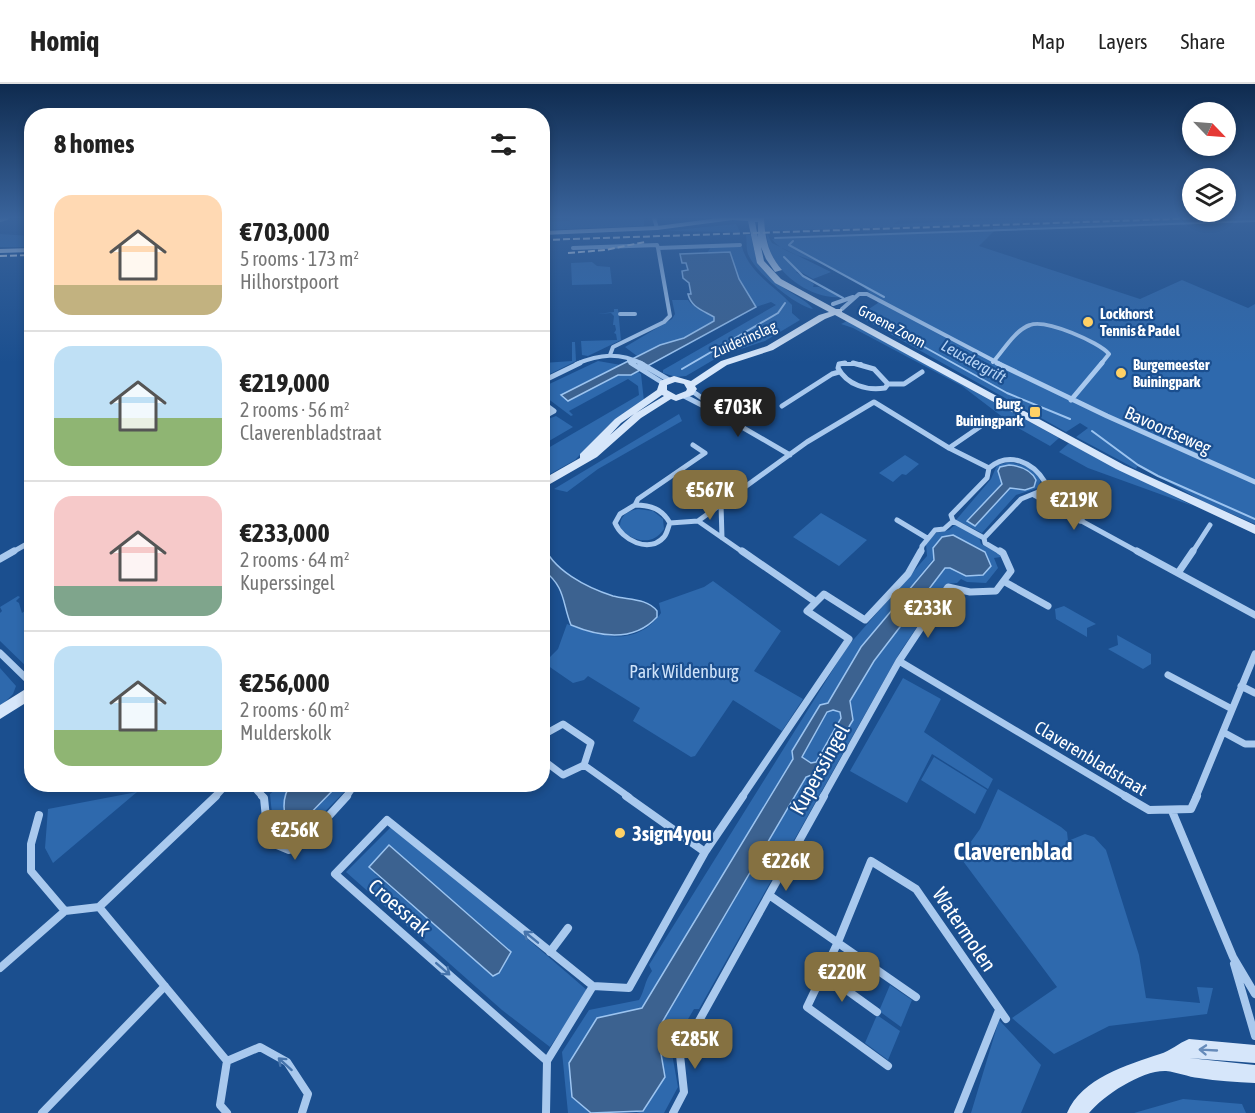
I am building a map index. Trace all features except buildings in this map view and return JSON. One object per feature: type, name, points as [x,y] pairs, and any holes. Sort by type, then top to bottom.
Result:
[{"type":"street","points":[[610,354],[614,346],[664,322],[670,316],[661,266]]},
{"type":"street","name":"Groene Zoom","points":[[765,266],[778,281],[928,355],[991,395],[1120,467],[1255,529]]},
{"type":"street","name":"Bavoortseweg","points":[[834,308],[859,294],[867,294],[993,362],[1071,400],[1255,482]]},
{"type":"street","name":"Bavoortseweg","points":[[834,308],[853,297]]},
{"type":"street","name":"Zuiderinslag","points":[[688,388],[718,360],[770,340],[834,308]]},
{"type":"street","points":[[620,314],[635,314]]},
{"type":"street","points":[[993,362],[1027,327],[1035,324],[1049,326],[1104,348],[1109,354],[1071,400]]},
{"type":"street","points":[[550,378],[598,355],[620,356],[649,371],[666,388],[688,388],[719,410],[723,416]]},
{"type":"street","points":[[839,372],[839,364],[857,362],[885,378],[888,384]]},
{"type":"street","points":[[782,406],[832,374],[839,372],[872,390],[885,388],[888,384],[904,384],[922,372]]},
{"type":"street","points":[[550,480],[582,459],[593,455],[666,388],[688,388],[723,416],[790,455]]},
{"type":"street","points":[[872,390],[874,402],[949,448],[988,468]]},
{"type":"street","points":[[670,523],[698,521],[807,442],[874,402]]},
{"type":"street","points":[[949,448],[984,424],[993,426]]},
{"type":"street","points":[[635,505],[638,499],[705,453],[693,445]]},
{"type":"street","points":[[984,538],[1021,499],[1043,490],[1046,482],[1041,473],[1031,465],[1018,460],[1005,459],[994,462],[988,468],[987,477],[951,515],[953,521],[984,538],[985,543],[1003,553],[1011,571],[1005,582],[1048,606]]},
{"type":"street","points":[[1080,521],[1102,496],[1102,488]]},
{"type":"street","points":[[1034,495],[1255,615]]},
{"type":"street","points":[[721,504],[722,538]]},
{"type":"street","points":[[635,505],[648,505],[661,510],[670,523],[666,535],[658,541],[637,544],[618,534],[615,524],[617,517],[625,509],[635,505]]},
{"type":"street","points":[[897,520],[927,538]]},
{"type":"street","points":[[698,521],[816,602]]},
{"type":"street","points":[[546,1113],[547,1061],[593,986],[629,988],[705,852],[849,639],[807,611],[824,594],[865,620],[912,568],[922,554],[922,546],[927,538],[935,530],[944,529],[953,521]]},
{"type":"street","points":[[1178,573],[1210,525]]},
{"type":"street","points":[[0,559],[24,546]]},
{"type":"street","name":"Kuperssingel","points":[[673,1113],[684,1092],[680,1055],[899,662],[948,587],[970,592],[996,591],[1005,582]]},
{"type":"street","points":[[0,653],[24,676]]},
{"type":"street","points":[[1255,654],[1191,809],[1172,811],[1233,957],[1255,994]]},
{"type":"street","name":"Claverenbladstraat","points":[[899,662],[1149,810],[1172,811]]},
{"type":"street","points":[[1168,675],[1232,709]]},
{"type":"street","points":[[1241,686],[1255,693]]},
{"type":"street","points":[[0,713],[24,696]]},
{"type":"street","points":[[550,732],[563,724],[591,743],[584,765],[563,775],[550,765]]},
{"type":"street","points":[[1223,732],[1245,744],[1255,744]]},
{"type":"street","points":[[584,765],[705,852]]},
{"type":"street","points":[[0,968],[65,911],[99,907],[194,819],[219,792]]},
{"type":"street","points":[[258,792],[264,798],[268,837],[272,843],[289,849],[311,833],[349,792]]},
{"type":"street","points":[[39,815],[31,844],[31,870],[65,911]]},
{"type":"street","name":"Croessrak","points":[[547,1061],[335,874],[387,820],[593,986]]},
{"type":"street","name":"Watermolen","points":[[888,1066],[807,1007],[838,942],[871,861],[916,889],[1006,1019]]},
{"type":"street","points":[[769,895],[916,997]]},
{"type":"street","points":[[99,907],[227,1061],[220,1105],[227,1113]]},
{"type":"street","points":[[550,952],[568,928]]},
{"type":"street","points":[[1233,957],[1241,994],[1255,1036]]},
{"type":"street","points":[[824,973],[877,1012]]},
{"type":"street","points":[[42,1113],[165,986]]},
{"type":"street","points":[[957,1113],[999,1010]]},
{"type":"street","points":[[227,1061],[260,1047],[287,1062],[308,1094],[303,1113]]},
{"type":"street","points":[[1077,1113],[1090,1097],[1113,1081],[1141,1068],[1165,1062],[1189,1048],[1255,1054]]},
{"type":"street","points":[[1165,1062],[1197,1069],[1255,1074]]},
{"type":"green space","points":[[571,266],[610,267],[612,284],[572,285]]},
{"type":"green space","points":[[735,266],[752,266],[792,305],[792,313],[800,320],[765,341],[720,356],[686,376],[676,377],[663,373],[663,370],[776,305],[771,302],[756,307],[739,279]]},
{"type":"green space","points":[[756,266],[762,266],[781,286],[805,301],[813,309],[805,307],[786,295]]},
{"type":"green space","points":[[779,266],[819,266],[831,272],[813,279],[799,271],[796,272],[814,284],[813,287],[819,287],[841,297],[828,297],[816,293],[803,287]]},
{"type":"green space","name":"Burgemeester Buiningpark","points":[[826,266],[1040,266],[1140,299],[1182,280],[1248,308],[1255,304],[1255,524],[1202,501],[1138,465],[1136,469],[1076,437],[1088,428],[1080,423],[1066,432],[858,316],[878,303],[867,290],[851,278]]},
{"type":"green space","points":[[672,300],[688,300],[714,317],[714,321],[684,338],[660,345],[637,356],[625,347],[672,319],[675,314]]},
{"type":"green space","points":[[614,309],[618,309],[621,340],[588,356],[582,355],[581,341],[617,340],[614,333],[615,325],[613,325],[614,316],[611,313],[597,314],[614,312]]},
{"type":"green space","points":[[847,321],[1059,438],[1050,446],[1013,425],[962,386],[853,328],[841,324]]},
{"type":"green space","points":[[572,342],[575,342],[576,361],[550,374],[550,363],[572,361]]},
{"type":"green space","points":[[598,361],[621,365],[561,395],[569,401],[619,375],[631,375],[637,371],[641,374],[644,401],[608,426],[575,460],[550,474],[550,447],[639,395],[638,386],[628,379],[569,411],[573,415],[571,416],[550,400],[550,384]]},
{"type":"green space","points":[[679,414],[682,421],[598,469],[567,492],[554,489]]},
{"type":"green space","points":[[556,416],[573,427],[550,440],[550,418]]},
{"type":"green space","points":[[1069,443],[1193,506],[1088,468],[1059,452]]},
{"type":"green space","points":[[905,455],[919,464],[906,475],[902,474],[893,482],[879,473]]},
{"type":"green space","points":[[1010,462],[1030,467],[1041,479],[1038,488],[1016,495],[982,533],[956,520],[991,479],[997,465]],"holes":[[[1013,466],[1031,474],[1036,481],[1034,486],[1025,490],[1010,488],[975,525],[967,522],[1003,484],[998,471],[1001,467]]]},
{"type":"green space","points":[[638,509],[653,511],[663,519],[664,529],[659,535],[642,540],[631,537],[620,529],[624,515]]},
{"type":"green space","points":[[821,513],[867,540],[839,566],[793,537]]},
{"type":"green space","points":[[956,524],[979,537],[981,544],[1000,554],[1001,557],[994,558],[998,568],[986,583],[967,582],[961,579],[957,583],[946,584],[900,652],[699,1009],[694,1009],[671,1048],[678,1087],[664,1113],[636,1113],[643,1111],[665,1077],[659,1042],[660,1026],[806,777],[822,771],[853,720],[850,701],[874,661],[945,568],[966,576],[989,561],[985,552],[953,535],[861,647],[828,703],[820,705],[792,751],[793,759],[642,1008],[597,1018],[572,1097],[591,1113],[568,1113],[562,1052],[589,1010],[639,1000],[652,971],[649,965],[847,647],[927,556],[926,544],[936,533],[949,530]]},
{"type":"green space","name":"Park Wildenburg","points":[[713,581],[781,631],[754,671],[803,699],[782,731],[733,700],[695,756],[691,757],[633,721],[640,708],[588,676],[584,680],[573,683],[550,667],[550,657],[558,649],[567,624],[593,633],[629,635],[651,624],[661,613],[659,603],[704,587]]},
{"type":"green space","points":[[20,597],[16,601],[22,613],[24,611],[24,664],[0,641],[0,613],[2,611],[0,607]]},
{"type":"green space","points":[[1064,606],[1096,624],[1087,628],[1087,637],[1056,619],[1055,609]]},
{"type":"green space","points":[[1117,635],[1151,654],[1151,664],[1143,669],[1108,649],[1118,645]]},
{"type":"green space","points":[[0,668],[16,686],[13,694],[0,707]]},
{"type":"green space","points":[[903,678],[941,699],[924,732],[993,779],[988,789],[932,754],[907,803],[850,771]]},
{"type":"green space","points":[[833,709],[840,712],[841,718],[816,762],[811,763],[802,758],[827,712]]},
{"type":"green space","points":[[934,757],[987,790],[975,814],[921,780]]},
{"type":"green space","points":[[998,789],[1061,827],[1067,832],[1068,841],[1085,834],[1094,837],[1106,850],[1139,955],[1146,998],[1200,1003],[1197,987],[1213,988],[1207,1014],[1109,1026],[1054,1054],[1012,1018],[1057,987],[960,857],[980,829]]},
{"type":"green space","points":[[137,792],[53,863],[45,848],[48,809]]},
{"type":"green space","points":[[289,792],[295,827],[331,792],[344,792],[300,837],[277,838],[274,834],[270,794]]},
{"type":"green space","points":[[392,826],[588,991],[550,1047],[502,1010],[346,872]],"holes":[[[389,845],[510,952],[509,958],[418,911],[375,874]]]},
{"type":"green space","points":[[890,985],[912,1000],[901,1027],[879,1011]]},
{"type":"green space","points":[[877,1015],[900,1031],[888,1060],[865,1043]]},
{"type":"green space","points":[[999,1020],[1041,1065],[1021,1113],[971,1113]]},
{"type":"green space","points":[[1183,1099],[1242,1104],[1246,1113],[1134,1113]]},
{"type":"shaded area","points":[[687,266],[735,266],[739,279],[756,307],[631,375],[618,375],[568,401],[561,395],[660,345],[684,338],[714,321],[714,317],[698,308],[689,298],[688,294],[691,294],[689,283],[683,278],[682,271],[688,270]]},
{"type":"shaded area","points":[[1009,465],[1028,471],[1036,480],[1034,487],[1025,490],[1010,488],[975,526],[967,521],[1002,484],[998,471],[1000,467]]},
{"type":"shaded area","points":[[953,535],[985,552],[991,566],[983,575],[966,576],[945,568],[874,661],[850,701],[853,720],[822,771],[806,777],[660,1026],[659,1042],[665,1077],[643,1111],[591,1113],[572,1097],[569,1063],[597,1018],[642,1008],[793,759],[792,751],[820,705],[828,703],[861,647],[934,560],[933,548],[942,537]],"holes":[[[833,710],[840,712],[841,718],[816,762],[811,763],[802,757],[827,712]]]},
{"type":"shaded area","points":[[550,557],[562,570],[582,583],[603,593],[648,604],[657,611],[657,617],[638,631],[627,634],[605,635],[571,625],[556,583],[550,576]]},
{"type":"shaded area","points":[[287,792],[331,792],[300,824],[292,828],[284,812]]},
{"type":"shaded area","points":[[389,845],[511,952],[499,973],[493,976],[369,867]]},
{"type":"waterway","name":"Leusdergrift","points":[[793,266],[803,276],[843,298]]},
{"type":"waterway","points":[[827,266],[884,297]]},
{"type":"waterway","points":[[682,369],[778,313],[785,303]]},
{"type":"waterway","name":"Leusdergrift","points":[[871,312],[892,329],[1007,393],[1070,419]]},
{"type":"waterway","name":"Leusdergrift","points":[[1092,431],[1138,465],[1158,476],[1255,519]]},
{"type":"place","name":"Lockhorst Tennis & Padel","points":[[1088,322]]},
{"type":"place","name":"Burgemeester Buiningpark","points":[[1121,373]]},
{"type":"place","name":"Burg. Buiningpark","points":[[1035,412]]},
{"type":"place","name":"3sign4you","points":[[620,833]]},
{"type":"district","name":"Claverenblad","points":[[1013,851]]}]
